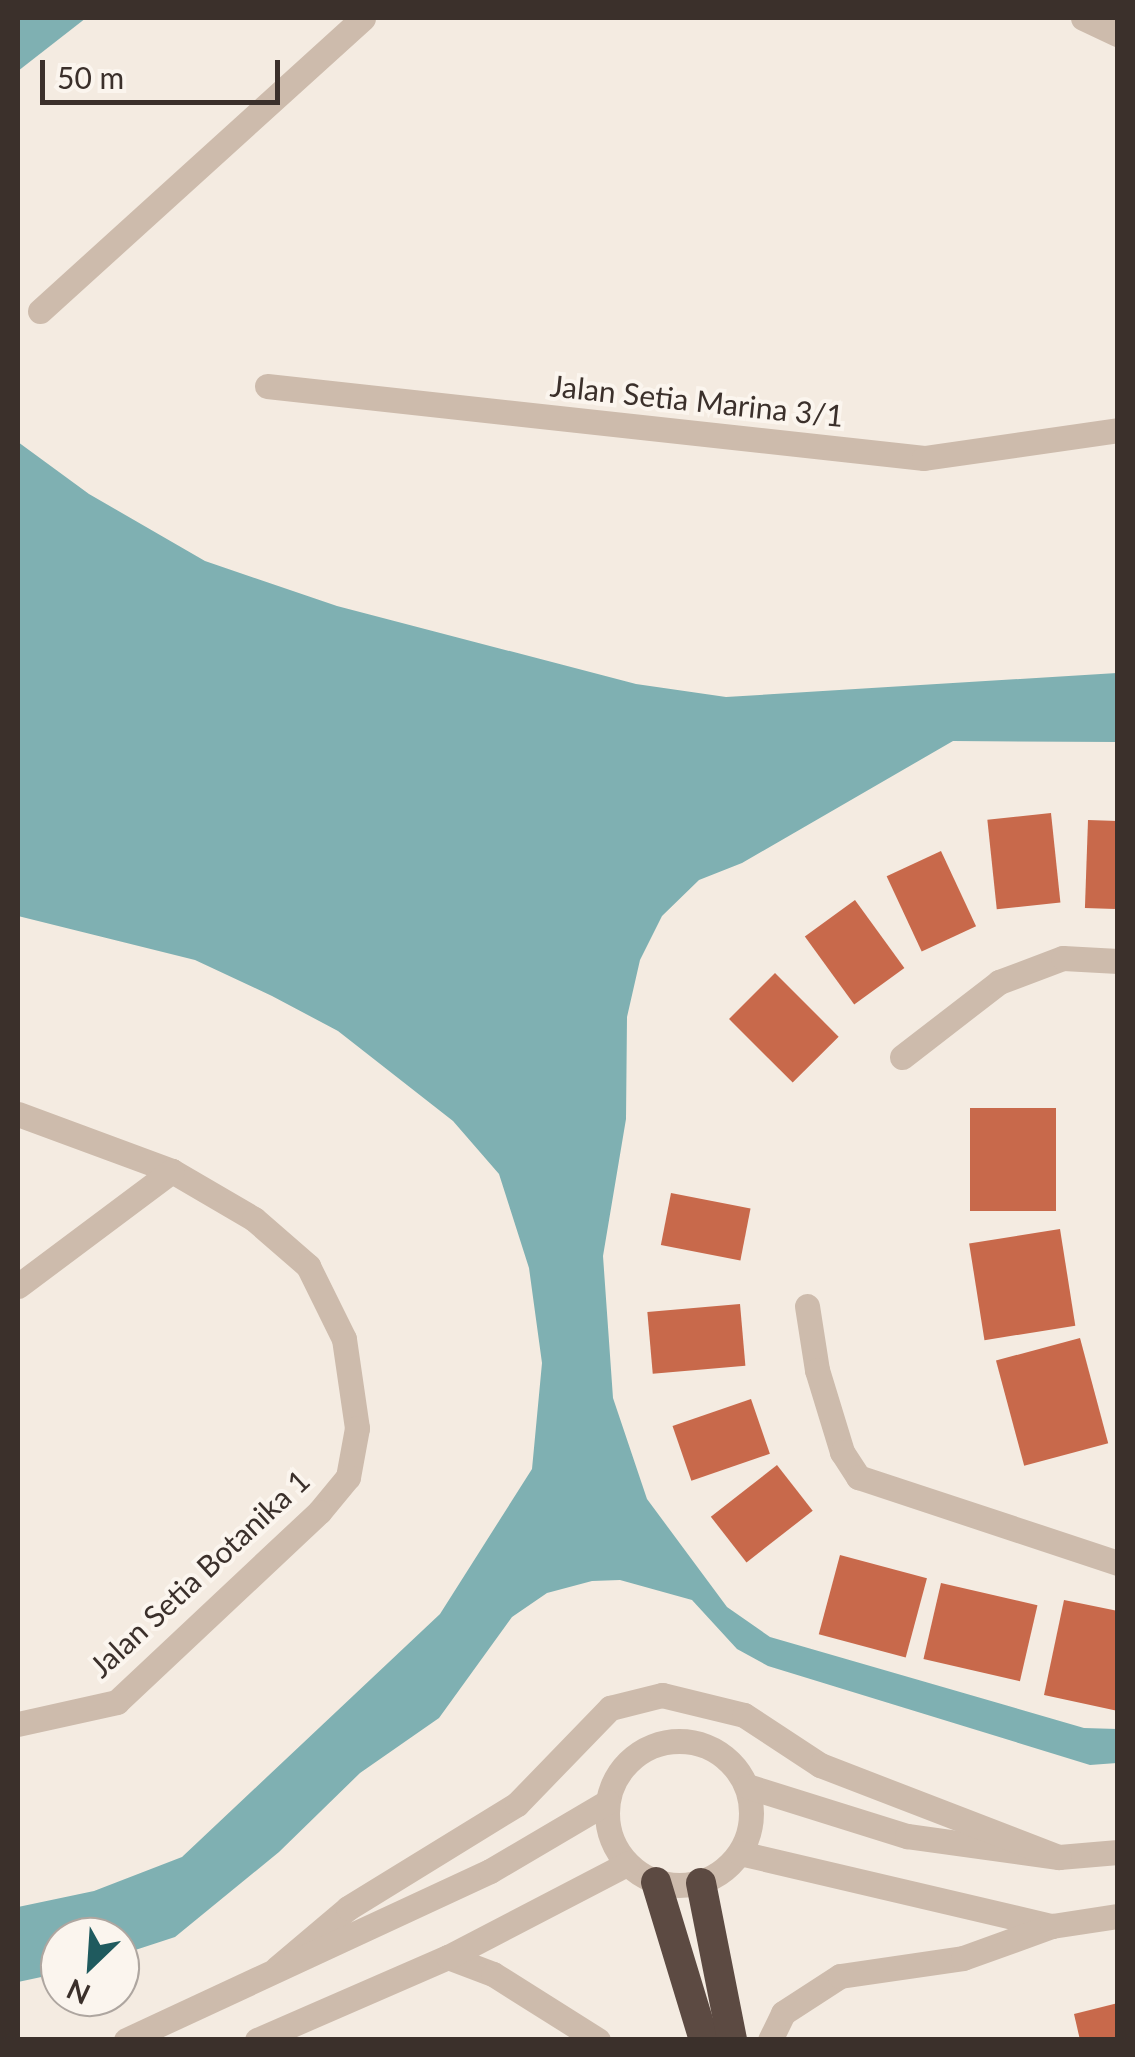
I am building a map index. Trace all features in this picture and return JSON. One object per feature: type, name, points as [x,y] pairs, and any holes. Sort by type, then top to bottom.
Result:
[{"type":"highway","points":[[656,1882],[710,2038]]},
{"type":"highway","points":[[701,1883],[710,2038]]},
{"type":"street","points":[[40,311],[363,18]]},
{"type":"street","points":[[1084,18],[1118,34]]},
{"type":"street","name":"Jalan Setia Marina 3/1","points":[[268,386],[924,458],[1118,430]]},
{"type":"street","points":[[902,1057],[1000,982],[1063,958],[1118,961]]},
{"type":"street","name":"Jalan Setia Botanika 1","points":[[18,1114],[172,1171],[254,1219],[308,1266],[330,1303],[354,1382],[357,1428],[348,1478],[117,1702],[18,1724]]},
{"type":"street","points":[[18,1286],[172,1171]]},
{"type":"street","points":[[807,1306],[817,1370],[842,1452],[858,1477],[1118,1563]]},
{"type":"street","points":[[277,1968],[348,1908],[517,1804],[610,1708],[662,1695],[744,1715],[820,1766],[1059,1857]]},
{"type":"street","points":[[747,1786],[751,1820],[740,1854],[701,1883],[656,1882],[627,1864],[614,1846],[607,1802],[615,1776],[657,1743],[710,1747],[747,1786],[907,1836],[1059,1857],[1118,1852]]},
{"type":"street","points":[[126,2040],[490,1871],[607,1802]]},
{"type":"street","points":[[740,1854],[1052,1926]]},
{"type":"street","points":[[256,2040],[448,1957],[627,1864]]},
{"type":"street","points":[[770,2040],[783,2012],[840,1976],[964,1958],[1052,1926],[1118,1916]]},
{"type":"street","points":[[448,1957],[493,1974],[598,2040]]},
{"type":"water","points":[[18,18],[86,18],[18,71]]},
{"type":"water","points":[[18,442],[89,494],[205,561],[337,606],[636,684],[726,697],[1117,673],[1117,742],[953,741],[742,863],[699,880],[662,916],[640,960],[627,1017],[626,1119],[603,1256],[613,1398],[647,1499],[727,1607],[770,1637],[1084,1728],[1117,1729],[1117,1763],[1090,1765],[768,1666],[737,1649],[692,1600],[620,1580],[592,1581],[547,1593],[512,1617],[439,1718],[360,1773],[279,1852],[175,1937],[140,1948],[140,1917],[40,1917],[40,1977],[18,1982],[18,1907],[94,1891],[182,1857],[440,1614],[532,1469],[542,1363],[529,1268],[499,1174],[453,1121],[338,1031],[272,996],[195,960],[18,916]]},
{"type":"building","points":[[1051,813],[1060,903],[997,909],[987,820]]},
{"type":"building","points":[[1088,820],[1118,821],[1115,909],[1085,908]]},
{"type":"building","points":[[941,851],[976,926],[922,952],[887,876]]},
{"type":"building","points":[[855,900],[904,968],[854,1004],[805,936]]},
{"type":"building","points":[[775,973],[839,1037],[793,1083],[729,1019]]},
{"type":"building","points":[[970,1108],[1056,1108],[1056,1211],[970,1211]]},
{"type":"building","points":[[671,1193],[751,1208],[740,1260],[661,1245]]},
{"type":"building","points":[[1060,1229],[1075,1326],[984,1340],[969,1243]]},
{"type":"building","points":[[740,1304],[745,1366],[653,1374],[647,1312]]},
{"type":"building","points":[[1080,1338],[1108,1443],[1024,1466],[996,1361]]},
{"type":"building","points":[[751,1399],[770,1454],[691,1481],[673,1426]]},
{"type":"building","points":[[777,1465],[813,1511],[747,1562],[711,1517]]},
{"type":"building","points":[[840,1555],[927,1578],[906,1657],[819,1634]]},
{"type":"building","points":[[941,1583],[1037,1605],[1020,1681],[923,1659]]},
{"type":"building","points":[[1064,1600],[1118,1611],[1118,1711],[1044,1695]]},
{"type":"building","points":[[1118,2003],[1118,2040],[1080,2040],[1074,2014]]}]
